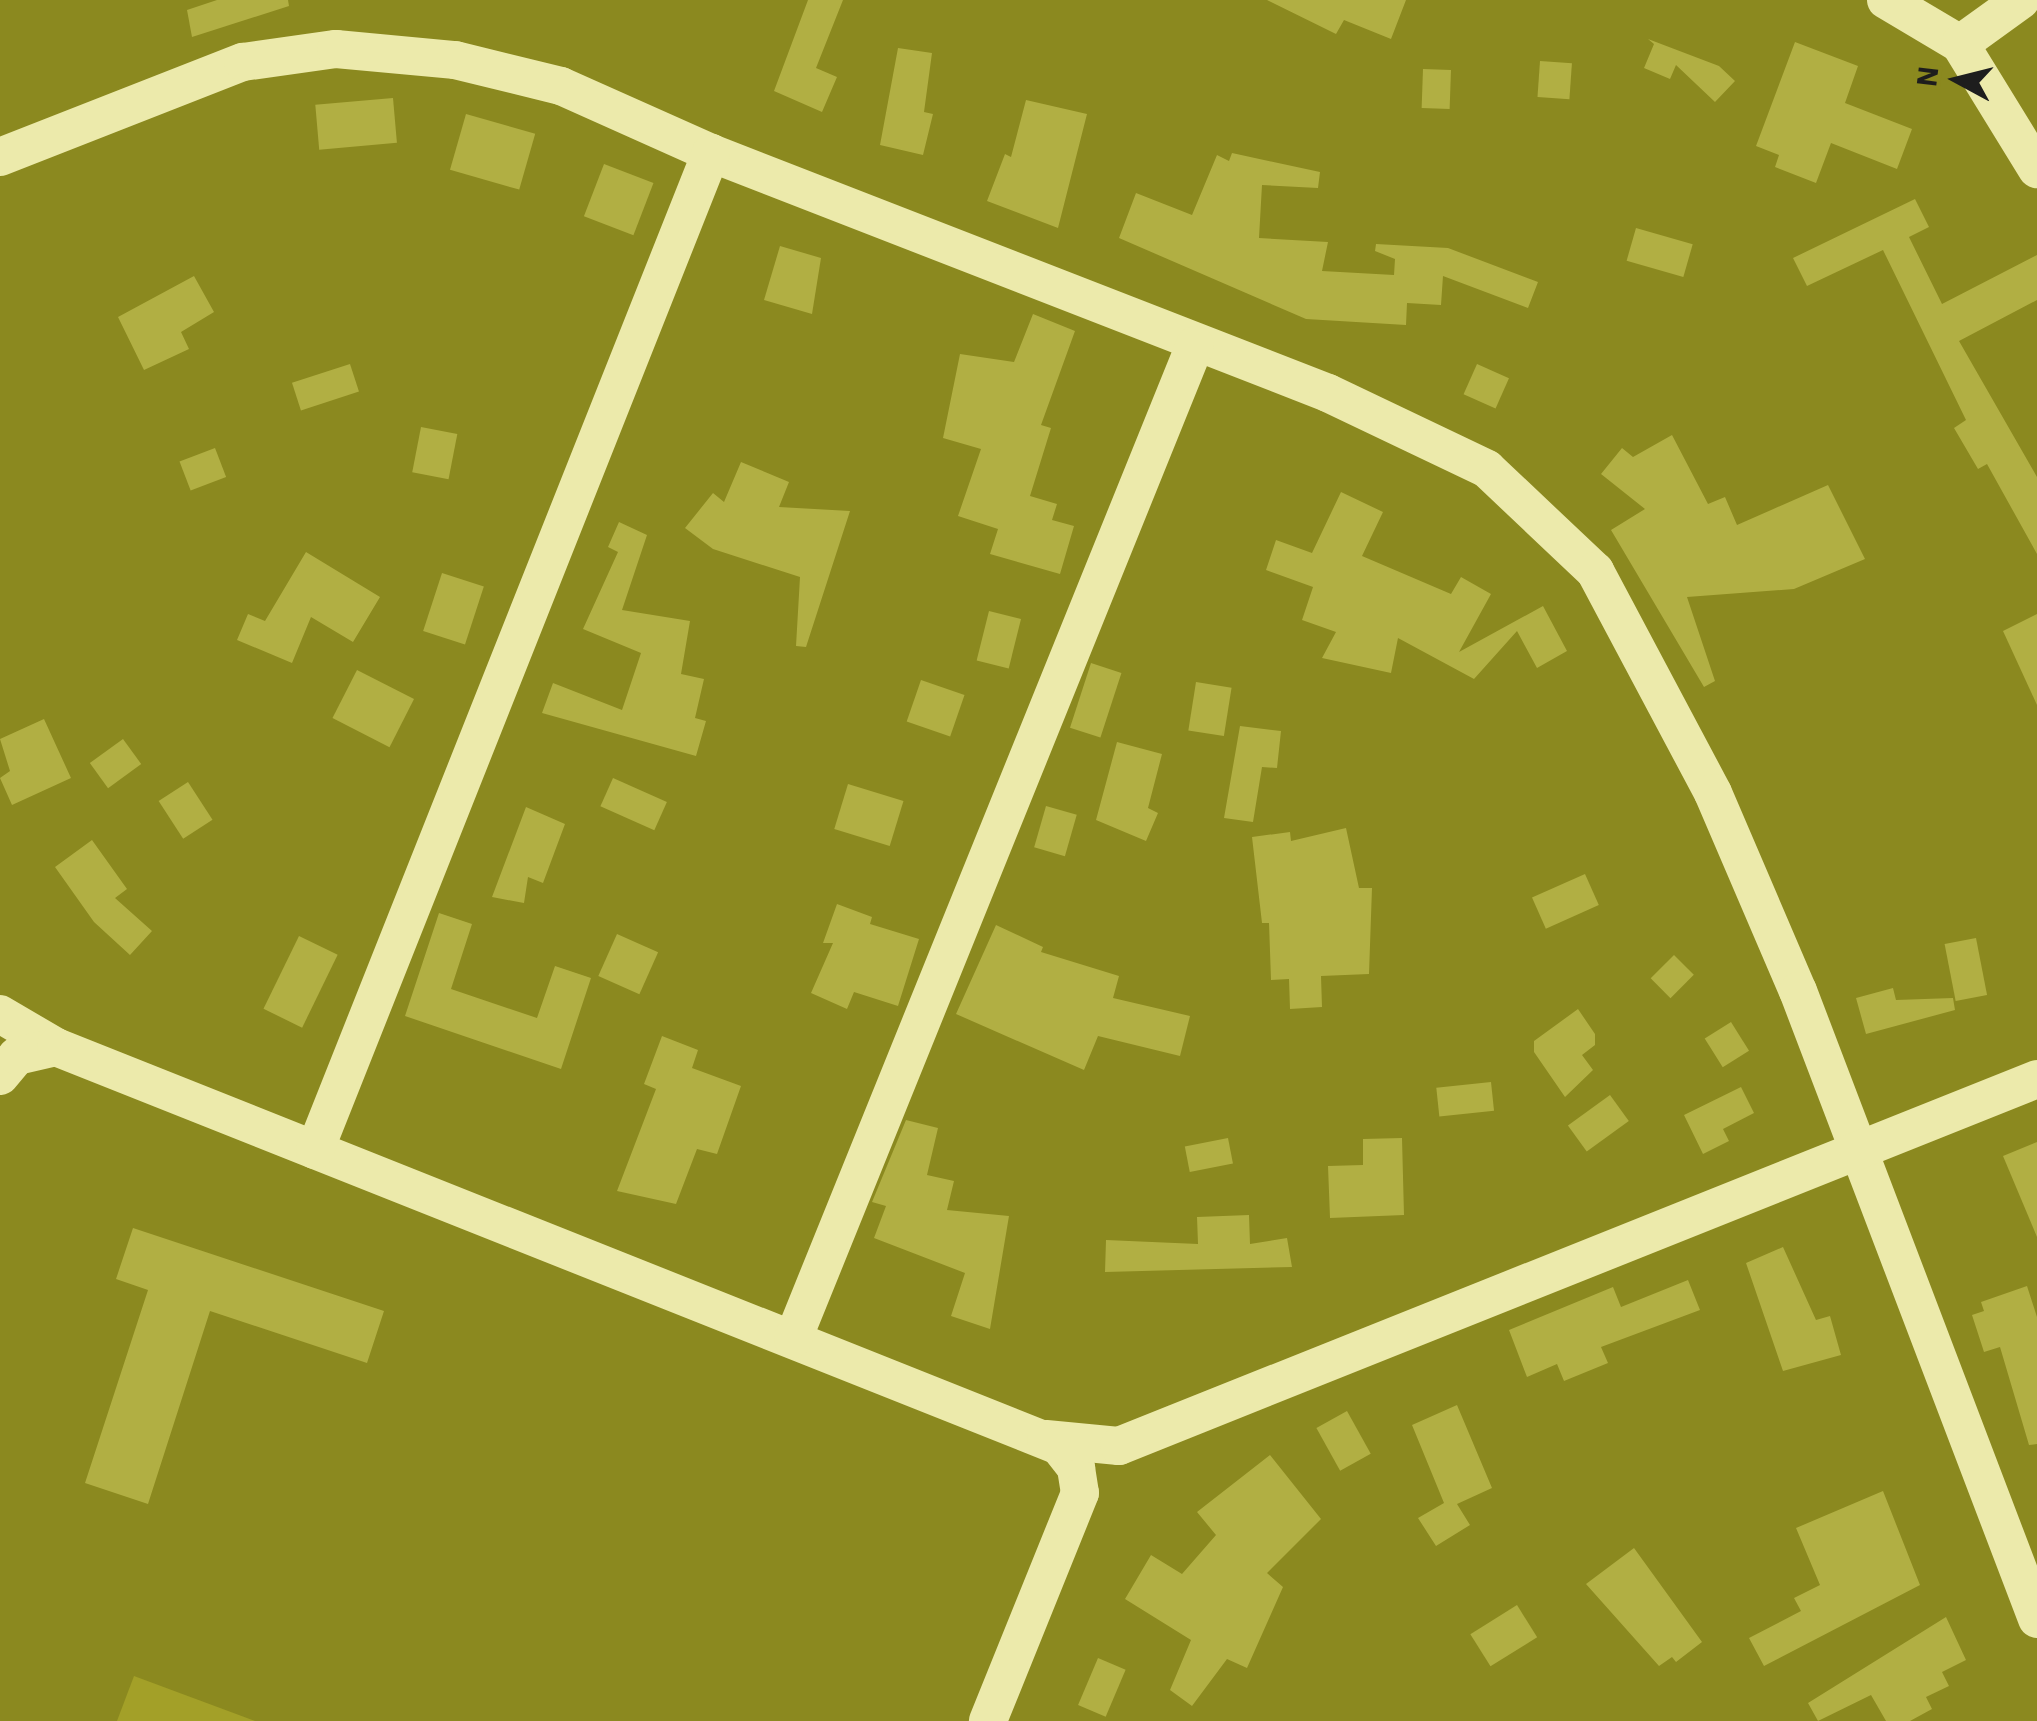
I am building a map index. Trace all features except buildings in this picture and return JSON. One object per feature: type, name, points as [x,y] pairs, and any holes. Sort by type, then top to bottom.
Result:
[{"type":"street","points":[[1886,0],[1960,44],[2037,170]]},
{"type":"street","points":[[1960,44],[2021,0]]},
{"type":"street","points":[[0,157],[244,62],[336,49],[455,60],[561,86],[711,154],[1195,345],[1328,392],[1487,469],[1596,571],[1713,793],[1858,1152],[2037,1619]]},
{"type":"street","points":[[316,1150],[711,154]]},
{"type":"street","points":[[793,1339],[1195,345]]},
{"type":"street","points":[[0,1014],[56,1047],[1046,1439],[1070,1456],[1080,1494]]},
{"type":"street","points":[[0,1076],[17,1056],[56,1047]]},
{"type":"street","points":[[1046,1439],[1118,1446],[2037,1079]]},
{"type":"street","points":[[988,1721],[1080,1494],[1118,1446]]},
{"type":"shaded area","points":[[134,1676],[255,1721],[117,1721]]}]
